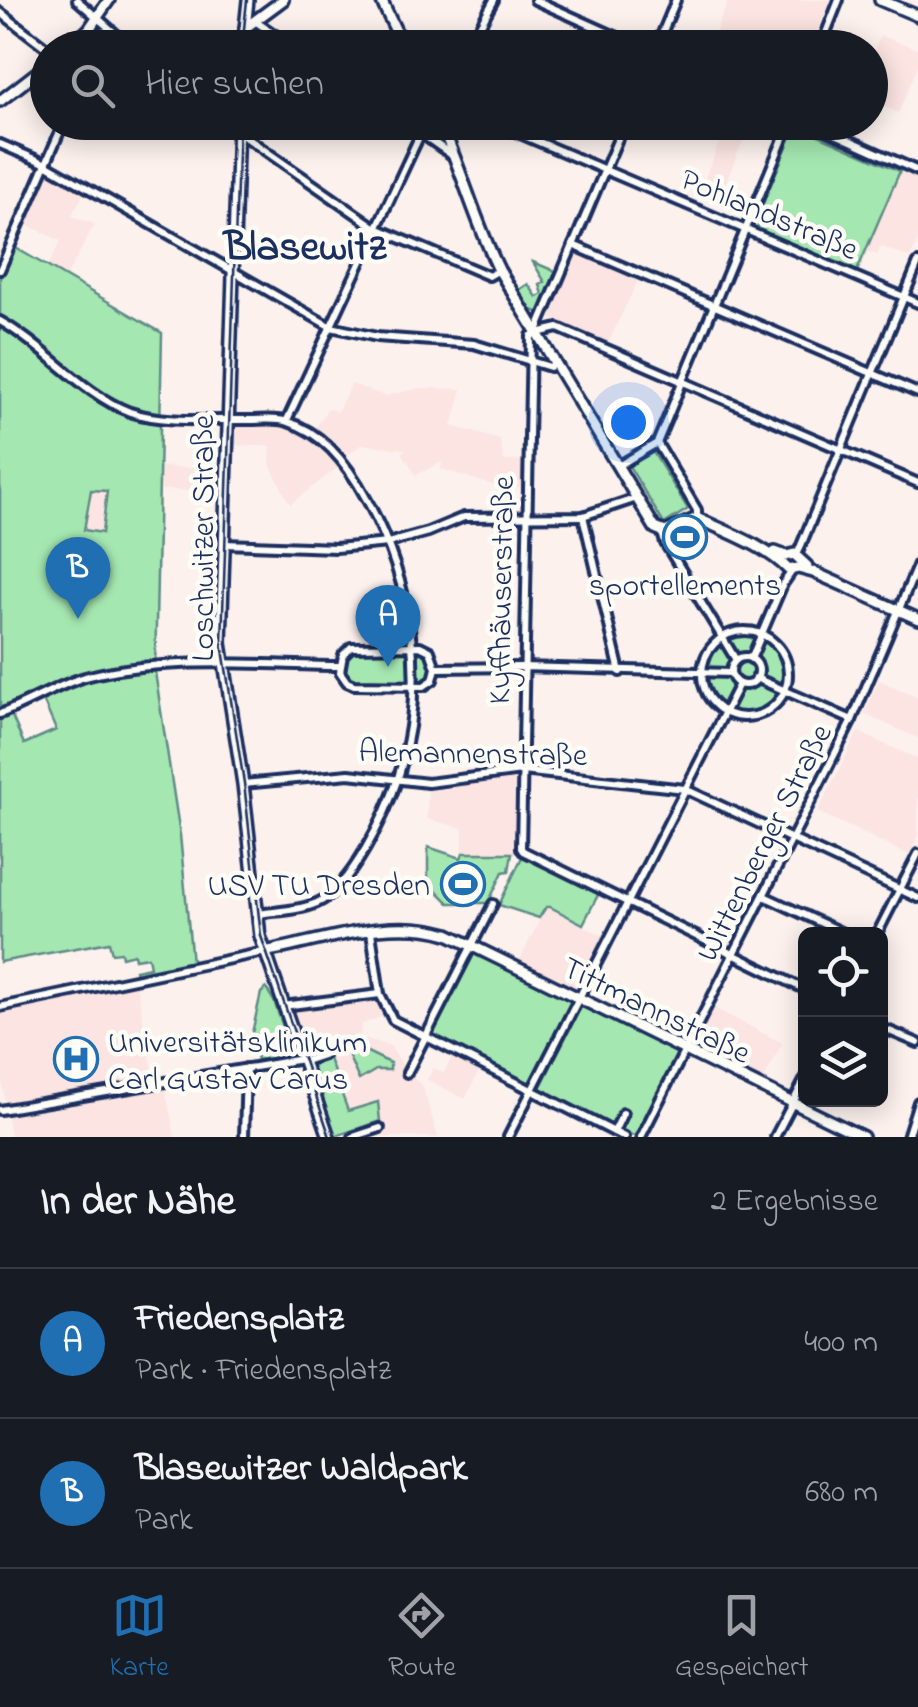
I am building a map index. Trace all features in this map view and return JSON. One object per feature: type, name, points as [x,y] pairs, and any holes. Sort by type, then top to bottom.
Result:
[{"type":"street","points":[[77,0],[110,30]]},
{"type":"street","points":[[87,30],[109,0]]},
{"type":"street","points":[[245,28],[249,0],[270,10]]},
{"type":"street","points":[[245,28],[282,0]]},
{"type":"street","points":[[380,0],[395,30]]},
{"type":"street","points":[[478,30],[494,0]]},
{"type":"street","points":[[534,0],[602,30]]},
{"type":"street","points":[[664,30],[676,0]]},
{"type":"street","points":[[827,30],[839,0]]},
{"type":"street","points":[[880,0],[918,16]]},
{"type":"street","points":[[0,12],[30,35]]},
{"type":"street","points":[[255,21],[268,30]]},
{"type":"street","points":[[0,100],[30,78]]},
{"type":"street","points":[[0,270],[56,140]]},
{"type":"street","name":"Loschwitzer Straße","points":[[238,140],[220,635],[264,952],[305,1059],[329,1137]]},
{"type":"street","points":[[255,140],[376,228],[488,276],[500,270]]},
{"type":"street","points":[[287,421],[418,140]]},
{"type":"street","points":[[429,140],[457,160]]},
{"type":"street","points":[[448,140],[485,242],[500,270],[637,498],[662,532]]},
{"type":"street","name":"Pohlandstraße","points":[[534,140],[918,303]]},
{"type":"street","name":"Kyffhäuserstraße","points":[[616,140],[536,333],[531,336],[523,851],[629,903]]},
{"type":"street","points":[[618,466],[657,443],[782,140]]},
{"type":"street","points":[[848,140],[918,171]]},
{"type":"street","points":[[0,144],[46,165],[331,328],[377,337],[474,344],[550,367],[555,364]]},
{"type":"street","points":[[573,245],[918,393]]},
{"type":"street","points":[[751,659],[918,263]]},
{"type":"street","points":[[0,321],[44,350],[93,392],[128,411],[153,416],[287,421],[311,434],[342,459],[388,543],[399,570],[412,646],[409,729],[397,779],[370,838],[330,896],[313,905],[257,914]]},
{"type":"street","points":[[536,333],[558,328],[918,483]]},
{"type":"street","points":[[657,443],[697,518]]},
{"type":"street","points":[[223,544],[336,548],[388,543],[464,517],[583,516],[637,498]]},
{"type":"street","points":[[583,516],[620,672]]},
{"type":"street","points":[[662,532],[697,518],[918,619]]},
{"type":"street","points":[[662,532],[662,539],[736,660]]},
{"type":"street","name":"Wittenberger Straße","points":[[641,1137],[852,720],[918,564]]},
{"type":"street","points":[[738,630],[762,633],[778,645],[786,660],[785,690],[773,707],[758,715],[742,717],[724,712],[707,696],[701,672],[709,648],[738,630]]},
{"type":"street","points":[[412,646],[430,650],[436,668],[433,680],[413,687],[354,685],[343,677],[342,655],[351,647],[412,646]]},
{"type":"street","points":[[736,660],[751,659],[757,665],[756,678]]},
{"type":"street","points":[[731,674],[736,660]]},
{"type":"street","points":[[0,714],[66,684],[133,668],[340,666]]},
{"type":"street","points":[[436,668],[701,672],[731,674],[739,684]]},
{"type":"street","points":[[756,678],[852,720]]},
{"type":"street","points":[[739,684],[756,678]]},
{"type":"street","points":[[508,1137],[739,684]]},
{"type":"street","name":"Alemannenstraße","points":[[242,784],[349,774],[428,783],[522,771],[685,790],[918,898]]},
{"type":"street","points":[[881,927],[918,854]]},
{"type":"street","points":[[764,896],[829,927]]},
{"type":"street","points":[[629,903],[798,986]]},
{"type":"street","points":[[407,1073],[493,904]]},
{"type":"street","name":"Tittmannstraße","points":[[371,932],[396,927],[428,928],[472,945],[863,1137]]},
{"type":"street","points":[[0,1007],[371,932],[380,994],[392,1020],[624,1137]]},
{"type":"street","points":[[283,1006],[380,994]]},
{"type":"street","points":[[888,1030],[918,1043]]},
{"type":"street","points":[[0,1110],[323,1054]]},
{"type":"street","points":[[244,1137],[246,1068]]},
{"type":"street","points":[[776,1137],[798,1093]]},
{"type":"street","points":[[908,1137],[918,1102]]},
{"type":"street","points":[[614,1132],[623,1113]]},
{"type":"street","points":[[353,1137],[380,1128]]},
{"type":"shaded area","points":[[729,0],[830,0],[818,30],[716,30]]},
{"type":"shaded area","points":[[888,39],[918,49],[918,66],[898,113],[888,109]]},
{"type":"shaded area","points":[[720,140],[743,140],[724,186],[705,178]]},
{"type":"shaded area","points":[[900,171],[918,179],[918,240],[910,258],[881,246],[877,255],[866,251]]},
{"type":"shaded area","points":[[50,172],[85,191],[71,216],[95,224],[66,277],[48,266],[61,241],[26,224]]},
{"type":"shaded area","points":[[576,253],[638,280],[608,343],[550,318]]},
{"type":"shaded area","points":[[352,384],[385,396],[420,388],[462,389],[452,426],[500,440],[504,461],[523,461],[523,488],[499,487],[441,469],[442,462],[416,475],[402,452],[405,449],[362,444],[348,455],[315,429],[328,408],[337,412]]},
{"type":"shaded area","points":[[237,425],[295,430],[340,466],[290,504],[270,464],[271,446],[233,445]]},
{"type":"shaded area","points":[[161,467],[217,469],[215,491],[160,490]]},
{"type":"shaded area","points":[[91,490],[108,491],[102,533],[84,531]]},
{"type":"shaded area","points":[[879,680],[918,698],[918,738],[864,714]]},
{"type":"shaded area","points":[[858,732],[918,759],[918,835],[909,855],[818,812]]},
{"type":"shaded area","points":[[517,777],[518,849],[512,852],[463,853],[463,828],[427,819],[428,791]]},
{"type":"shaded area","points":[[546,907],[605,937],[578,988],[519,962]]},
{"type":"shaded area","name":"Universitätsklinikum Carl Gustav Carus","points":[[136,984],[157,1090],[165,1089],[175,1137],[10,1137],[0,1068],[0,1013]]},
{"type":"shaded area","points":[[376,1000],[383,1016],[362,1024],[360,1037],[390,1046],[410,1076],[422,1085],[438,1137],[385,1137],[379,1134],[383,1127],[380,1121],[336,1136],[293,1011]]},
{"type":"shaded area","points":[[712,1007],[782,1043],[763,1081],[693,1046]]},
{"type":"shaded area","points":[[452,1057],[479,1071],[465,1099],[427,1080],[433,1068],[444,1073]]},
{"type":"green space","points":[[790,140],[830,140],[900,171],[857,271],[757,229],[763,215],[759,213]]},
{"type":"green space","points":[[14,247],[162,333],[155,672],[180,835],[192,963],[136,974],[135,970],[150,967],[148,957],[122,957],[121,952],[112,953],[109,942],[0,962],[0,276]],"holes":[[[91,490],[107,491],[102,533],[84,530]],[[43,700],[56,730],[24,744],[11,714]]]},
{"type":"green space","points":[[533,262],[557,272],[540,313],[529,309],[519,290],[528,284],[537,297],[543,294],[540,285],[545,282]]},
{"type":"green space","points":[[653,452],[688,509],[664,524],[629,466]]},
{"type":"green space","points":[[744,632],[760,635],[779,651],[786,674],[783,690],[767,709],[744,716],[728,713],[709,697],[702,674],[705,658],[721,639]]},
{"type":"green space","points":[[355,649],[420,650],[429,655],[432,674],[429,679],[413,684],[352,680],[346,677],[344,661]]},
{"type":"green space","points":[[428,847],[461,858],[463,853],[512,853],[509,871],[503,872],[488,903],[449,903],[428,882]]},
{"type":"green space","points":[[523,855],[599,893],[583,924],[550,907],[539,918],[499,905]]},
{"type":"green space","points":[[474,953],[572,1000],[530,1085],[432,1035]]},
{"type":"green space","points":[[266,988],[293,1055],[257,1060],[252,1033],[261,993]]},
{"type":"green space","points":[[582,1005],[679,1053],[636,1137],[539,1090]]},
{"type":"green space","points":[[359,1048],[390,1063],[390,1070],[376,1070],[359,1080],[349,1057],[352,1050]]},
{"type":"green space","points":[[328,1056],[348,1111],[378,1102],[380,1121],[336,1136],[310,1062]]},
{"type":"tram line","points":[[244,30],[247,0]]},
{"type":"tram line","points":[[238,140],[222,643],[244,783],[261,936],[330,1137]]},
{"type":"place","name":"sportellements","points":[[685,537]]},
{"type":"place","name":"Blasewitzer Waldpark","points":[[78,619]]},
{"type":"place","name":"Friedensplatz","points":[[388,667]]},
{"type":"place","name":"USV TU Dresden","points":[[463,884]]},
{"type":"place","name":"Universitätsklinikum Carl Gustav Carus","points":[[76,1059]]},
{"type":"district","name":"Blasewitz","points":[[305,244]]}]
